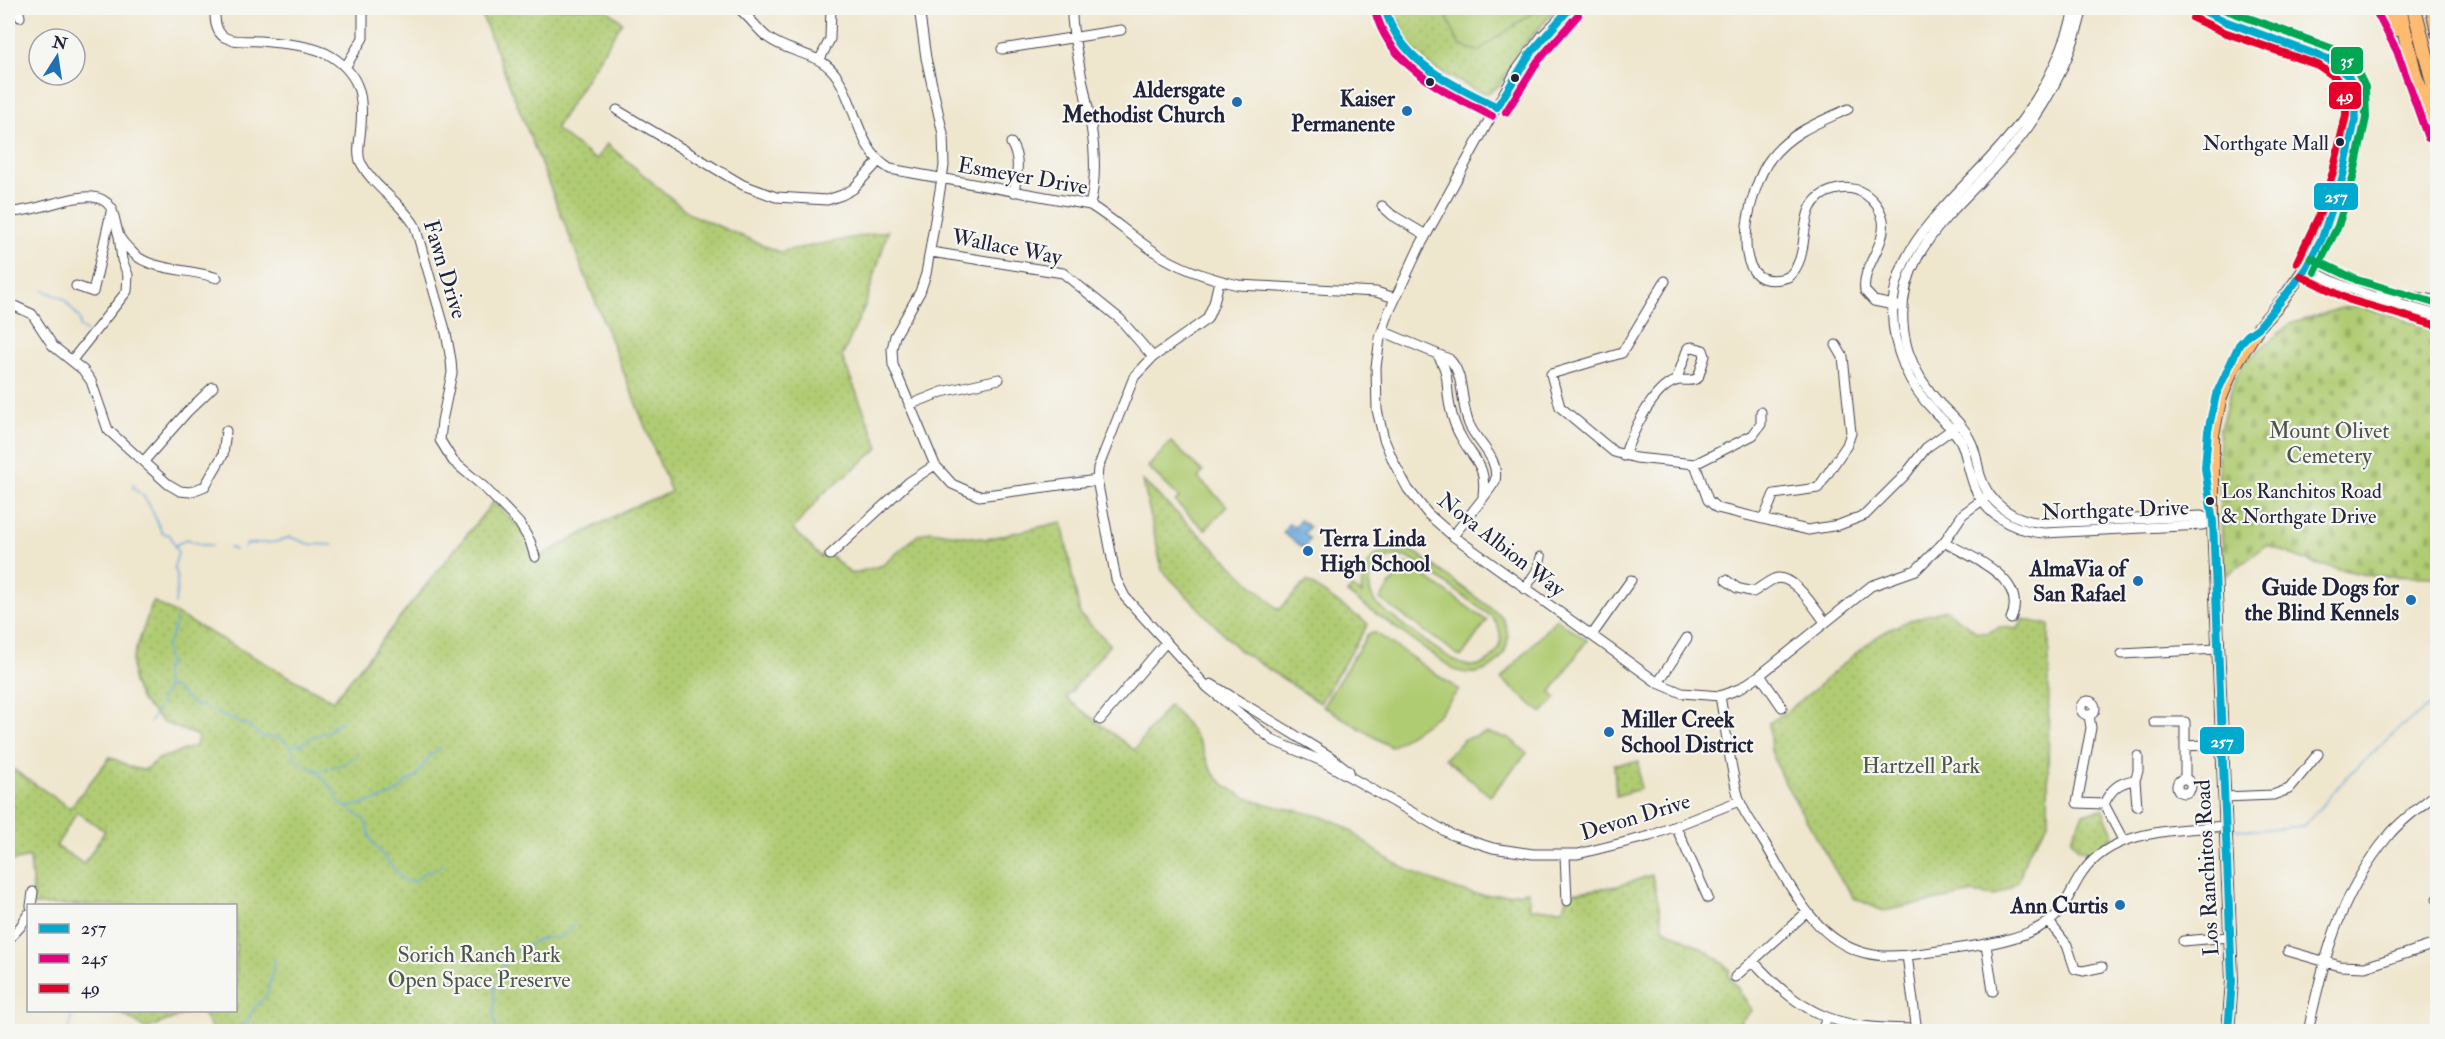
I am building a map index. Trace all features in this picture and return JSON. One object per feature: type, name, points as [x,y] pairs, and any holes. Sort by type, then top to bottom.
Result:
[{"type":"highway","points":[[2386,8],[2407,47]]},
{"type":"highway","points":[[2399,8],[2407,47],[2438,134]]},
{"type":"highway","points":[[2414,8],[2438,102]]},
{"type":"highway","points":[[2433,8],[2437,33]]},
{"type":"main road","name":"Los Ranchitos Road","points":[[2197,8],[2227,22],[2335,61],[2345,71],[2356,93],[2356,116],[2342,183],[2327,229],[2307,267],[2257,329],[2229,376],[2216,417],[2211,453],[2232,992],[2228,1032]]},
{"type":"street","points":[[216,8],[216,24],[223,36],[235,41],[260,41],[312,48],[328,54],[346,66],[363,38],[363,8]]},
{"type":"street","points":[[617,110],[743,185],[776,197],[827,200],[853,189],[878,162],[868,148],[838,79],[820,59],[777,43],[766,36],[752,19],[738,8]]},
{"type":"street","points":[[820,59],[830,39],[831,8]]},
{"type":"street","points":[[919,8],[926,58],[945,151],[930,252],[920,292],[900,323],[892,349],[895,375],[935,465],[952,484],[979,496],[1098,480]]},
{"type":"street","points":[[1072,8],[1074,37],[1096,160],[1095,184],[1089,205]]},
{"type":"street","points":[[1385,8],[1400,43],[1412,57],[1427,70],[1497,107]]},
{"type":"street","name":"Nova Albion Way","points":[[1570,8],[1542,36],[1516,71],[1426,235],[1395,298],[1382,331],[1377,352],[1375,390],[1384,439],[1408,489],[1428,514],[1453,536],[1525,589],[1592,634],[1658,683],[1682,693],[1720,696],[1739,689],[1760,675],[1871,586],[1916,570],[1944,542],[1963,514],[1985,498]]},
{"type":"street","name":"Northgate Drive","points":[[2066,50],[2075,8]]},
{"type":"street","name":"Northgate Drive","points":[[2084,8],[2053,88],[2022,136],[1923,246],[1910,271],[1899,306],[1906,341],[1918,374],[1955,426],[1971,440],[1985,498],[2007,513],[2032,522],[2201,516],[2213,522]]},
{"type":"street","points":[[1002,49],[1121,30]]},
{"type":"street","name":"Fawn Drive","points":[[346,66],[361,93],[363,105],[359,142],[360,161],[370,176],[408,214],[415,226],[446,333],[452,373],[442,421],[441,444],[453,461],[484,487],[522,527],[535,557]]},
{"type":"street","points":[[1848,109],[1789,138],[1766,164],[1756,183],[1751,204],[1746,252],[1748,261],[1758,276],[1768,281],[1788,278],[1800,263],[1805,223],[1812,205],[1827,192],[1837,189],[1858,190],[1875,202],[1883,220],[1881,240],[1865,277],[1865,291],[1874,302],[1899,306]]},
{"type":"street","points":[[1011,143],[1019,161],[1014,192]]},
{"type":"street","name":"Esmeyer Drive","points":[[878,162],[902,173],[1089,205],[1110,217],[1154,252],[1184,269],[1238,285],[1376,292],[1395,298]]},
{"type":"street","points":[[8,212],[84,197],[98,198],[112,208],[122,260],[128,275],[127,291],[72,360]]},
{"type":"street","points":[[1382,206],[1392,215],[1426,235]]},
{"type":"street","points":[[76,286],[93,292],[112,208]]},
{"type":"street","points":[[119,236],[135,255],[152,264],[217,278]]},
{"type":"street","name":"Wallace Way","points":[[930,252],[1063,273],[1120,319],[1153,357]]},
{"type":"street","points":[[2307,267],[2340,286],[2374,298],[2433,313]]},
{"type":"street","name":"Devon Drive","points":[[1220,280],[1207,319],[1141,366],[1134,377],[1098,468],[1098,480],[1116,579],[1125,597],[1207,687],[1274,741],[1322,761],[1452,835],[1493,848],[1533,854],[1565,855],[1622,845],[1739,801]]},
{"type":"street","points":[[1665,282],[1622,353],[1551,374],[1560,407],[1614,452],[1624,456],[1695,464],[1753,435],[1761,424],[1761,412]]},
{"type":"street","points":[[2374,298],[2388,294],[2438,302]]},
{"type":"street","points":[[2374,298],[2381,307],[2438,324]]},
{"type":"street","points":[[8,303],[32,314],[52,346],[72,360],[91,381],[108,430],[168,484],[180,491],[197,491],[210,481],[223,455],[226,431]]},
{"type":"street","points":[[1382,331],[1449,359],[1457,367],[1462,404],[1478,440],[1491,456],[1496,469],[1494,484],[1453,536]]},
{"type":"street","points":[[1764,518],[1774,494],[1818,488],[1847,445],[1851,433],[1843,357],[1836,345]]},
{"type":"street","points":[[1437,354],[1446,368],[1450,407],[1460,436],[1479,462],[1485,479],[1483,496]]},
{"type":"street","points":[[909,405],[942,392],[999,379]]},
{"type":"street","points":[[1624,456],[1643,415],[1658,394],[1676,381]]},
{"type":"street","points":[[144,461],[187,412],[213,387]]},
{"type":"street","points":[[1695,464],[1708,500],[1717,508],[1808,530],[1839,525],[1864,515],[1905,475],[1926,448],[1955,426]]},
{"type":"street","points":[[830,555],[909,482],[935,465]]},
{"type":"street","points":[[1944,542],[2003,578],[2013,594],[2014,612],[2011,619]]},
{"type":"street","points":[[1525,589],[1538,569],[1541,557]]},
{"type":"street","points":[[1726,580],[1737,588],[1753,592],[1775,578],[1785,579],[1796,585],[1825,622]]},
{"type":"street","points":[[1592,634],[1631,580]]},
{"type":"street","points":[[1658,683],[1687,638]]},
{"type":"street","points":[[1100,720],[1166,642]]},
{"type":"street","points":[[2122,654],[2217,649]]},
{"type":"street","name":"Devon Drive","points":[[1192,671],[1331,757],[1373,791]]},
{"type":"street","points":[[1760,675],[1782,707]]},
{"type":"street","points":[[1720,696],[1739,801],[1807,912],[1836,940],[1866,953],[1887,956],[1908,955],[1986,945],[2020,938],[2049,922],[2060,911],[2088,864],[2123,840],[2225,826]]},
{"type":"street","points":[[2088,715],[2091,728],[2077,803],[2104,804]]},
{"type":"street","points":[[2154,722],[2185,722],[2185,780]]},
{"type":"street","points":[[2186,746],[2222,744]]},
{"type":"street","points":[[2224,797],[2273,795],[2289,789],[2318,754]]},
{"type":"street","points":[[2137,806],[2135,780],[2138,756]]},
{"type":"street","points":[[2104,804],[2114,788],[2126,781],[2135,780]]},
{"type":"street","points":[[2308,1032],[2323,962],[2338,919],[2357,879],[2390,833],[2438,792]]},
{"type":"street","points":[[2104,804],[2123,840]]},
{"type":"street","points":[[1676,826],[1708,898]]},
{"type":"street","points":[[1565,855],[1567,901]]},
{"type":"street","points":[[31,904],[33,892]]},
{"type":"street","points":[[1735,977],[1807,912]]},
{"type":"street","points":[[8,940],[27,916]]},
{"type":"street","points":[[2049,922],[2067,945],[2075,969],[2083,971],[2102,967]]},
{"type":"street","points":[[2183,941],[2230,937]]},
{"type":"street","points":[[2288,951],[2340,966],[2365,967],[2438,943]]},
{"type":"street","points":[[1986,945],[1993,991]]},
{"type":"street","points":[[1753,962],[1791,998],[1826,1018],[1879,1029],[1917,1030],[1908,955]]},
{"type":"street","points":[[1822,1032],[1826,1018]]},
{"type":"green space","name":"Sorich Ranch Park Open Space Preserve","points":[[479,8],[605,8],[622,22],[555,129],[596,160],[607,144],[690,214],[779,252],[888,231],[866,303],[842,357],[879,448],[823,494],[793,529],[821,557],[824,553],[830,555],[851,574],[883,565],[918,535],[930,531],[987,539],[1062,522],[1080,615],[1110,644],[1066,698],[1134,750],[1169,705],[1193,733],[1210,768],[1219,780],[1232,790],[1260,802],[1334,821],[1391,861],[1446,886],[1483,895],[1529,891],[1530,909],[1562,909],[1567,901],[1566,894],[1618,886],[1652,875],[1664,929],[1723,963],[1730,970],[1728,974],[1752,1010],[1730,1032],[213,1031],[203,1012],[237,1012],[237,904],[31,904],[33,892],[30,857],[8,862],[8,766],[70,808],[110,757],[133,768],[144,770],[159,759],[196,746],[198,736],[163,722],[141,700],[133,683],[132,661],[153,601],[333,701],[494,501],[531,540],[537,558],[630,508],[671,492]],"holes":[[[77,812],[105,831],[84,864],[56,846]]]},
{"type":"green space","points":[[1388,8],[1557,8],[1522,48],[1499,86],[1487,93],[1477,91],[1429,65],[1404,40]]},
{"type":"green space","points":[[1443,8],[1539,8],[1478,51],[1460,46]]},
{"type":"green space","name":"Mount Olivet Cemetery","points":[[2359,306],[2437,330],[2437,577],[2372,576],[2315,564],[2267,545],[2224,577],[2218,456],[2220,429],[2233,384],[2242,364],[2290,324],[2342,308]]},
{"type":"green space","points":[[1171,442],[1203,472],[1198,478],[1227,506],[1205,530],[1175,502],[1179,497],[1148,467]]},
{"type":"green space","points":[[1143,481],[1279,610],[1307,581],[1368,624],[1320,703],[1239,650],[1162,570]]},
{"type":"green space","points":[[1408,549],[1419,555],[1501,616],[1508,640],[1499,660],[1490,668],[1480,672],[1468,673],[1455,670],[1347,593],[1352,587],[1362,594],[1363,577],[1368,564],[1373,558],[1387,550]],"holes":[[[1406,557],[1415,561],[1492,617],[1501,639],[1497,652],[1490,660],[1476,666],[1458,662],[1377,605],[1370,589],[1375,568],[1387,558]]]},
{"type":"green space","points":[[1406,563],[1487,621],[1461,657],[1380,599]]},
{"type":"green space","name":"Hartzell Park","points":[[1946,610],[1977,632],[1987,633],[2000,627],[2018,629],[2023,619],[2049,625],[2048,823],[2027,854],[2019,879],[2010,888],[1995,896],[1973,893],[1883,911],[1854,898],[1838,875],[1781,776],[1771,750],[1769,723],[1797,704],[1882,634],[1908,621]]},
{"type":"green space","points":[[1556,619],[1587,640],[1551,692],[1556,698],[1542,713],[1501,679]]},
{"type":"green space","points":[[1376,633],[1459,690],[1438,715],[1391,747],[1323,706],[1368,634]]},
{"type":"green space","points":[[1486,733],[1509,738],[1527,753],[1490,796],[1445,758],[1465,739]]},
{"type":"green space","points":[[1639,762],[1640,789],[1616,796],[1614,764]]},
{"type":"green space","points":[[2102,809],[2114,836],[2091,853],[2077,848],[2071,839],[2083,814]]},
{"type":"green space","points":[[120,1012],[189,1012],[146,1029]]},
{"type":"water","points":[[1300,520],[1309,527],[1304,534],[1310,539],[1304,548],[1283,533],[1289,523],[1295,527]]},
{"type":"waterway","points":[[43,290],[64,299],[80,319],[80,327],[87,332]]},
{"type":"waterway","points":[[134,484],[133,488],[150,506],[162,533],[170,535],[178,553],[174,567],[177,581],[175,604]]},
{"type":"waterway","points":[[244,547],[247,544],[276,542],[290,537],[309,544],[334,545]]},
{"type":"waterway","points":[[174,546],[187,539],[202,545],[213,545]]},
{"type":"waterway","points":[[229,547],[235,550]]},
{"type":"waterway","points":[[150,723],[166,691],[165,667],[169,666],[166,648],[176,624],[175,618]]},
{"type":"waterway","points":[[166,687],[175,688],[197,707],[202,705],[243,725],[247,724],[264,738],[279,738],[288,743],[293,757],[303,765],[316,770],[333,789],[339,802],[365,820],[372,842],[404,881],[414,882],[426,871],[438,870],[441,864]]},
{"type":"waterway","points":[[2233,829],[2255,830],[2304,826],[2344,780],[2399,728],[2438,700]]},
{"type":"waterway","points":[[293,745],[301,745],[313,737],[328,732],[334,725],[341,722]]},
{"type":"waterway","points":[[346,807],[390,796],[400,790],[407,781],[415,778],[430,756],[440,748]]},
{"type":"waterway","points":[[317,770],[339,765],[358,754]]},
{"type":"waterway","points":[[497,1032],[494,1018],[494,987],[499,983],[498,971],[509,960],[511,953],[543,938],[562,937],[574,925]]},
{"type":"waterway","points":[[234,1032],[241,1024],[246,1025],[253,1009],[267,995],[275,959]]},
{"type":"waterway","points":[[68,1032],[71,1012]]},
{"type":"transit line","name":"257","points":[[1385,8],[1392,27],[1415,57],[1445,80],[1497,107]]},
{"type":"transit line","name":"257","points":[[1497,107],[1530,54],[1570,8]]},
{"type":"transit line","name":"257","points":[[2197,8],[2227,22],[2328,59],[2348,76],[2357,101],[2343,176],[2322,238],[2306,268],[2289,291],[2258,328],[2239,345],[2216,395],[2208,431],[2205,468],[2213,522],[2232,981],[2228,1032]]},
{"type":"transit line","name":"35","points":[[2221,8],[2333,49],[2355,67],[2365,87],[2366,118],[2353,178],[2338,226],[2315,272]]},
{"type":"transit line","name":"245","points":[[1375,10],[1382,30],[1406,62],[1438,87],[1492,116]]},
{"type":"transit line","name":"245","points":[[2377,13],[2397,51],[2428,138]]},
{"type":"transit line","name":"245","points":[[1506,112],[1538,61],[1578,15]]},
{"type":"transit line","name":"49","points":[[2193,18],[2224,32],[2318,65],[2335,77],[2343,89],[2346,99],[2346,115],[2333,172],[2318,218],[2297,262]]},
{"type":"transit line","name":"35","points":[[2311,258],[2357,280],[2438,304]]},
{"type":"transit line","name":"49","points":[[2301,276],[2350,300],[2435,325]]},
{"type":"place","name":"Aldersgate Methodist Church","points":[[1237,102]]},
{"type":"place","name":"Kaiser Permanente","points":[[1407,111]]},
{"type":"place","name":"Northgate Mall","points":[[2340,142]]},
{"type":"place","name":"Los Ranchitos Road & Northgate Drive","points":[[2210,501]]},
{"type":"place","name":"Terra Linda High School","points":[[1308,551]]},
{"type":"place","name":"AlmaVia of San Rafael","points":[[2138,581]]},
{"type":"place","name":"Guide Dogs for the Blind Kennels","points":[[2411,600]]},
{"type":"place","name":"Miller Creek School District","points":[[1609,732]]},
{"type":"place","name":"Ann Curtis","points":[[2120,905]]}]
